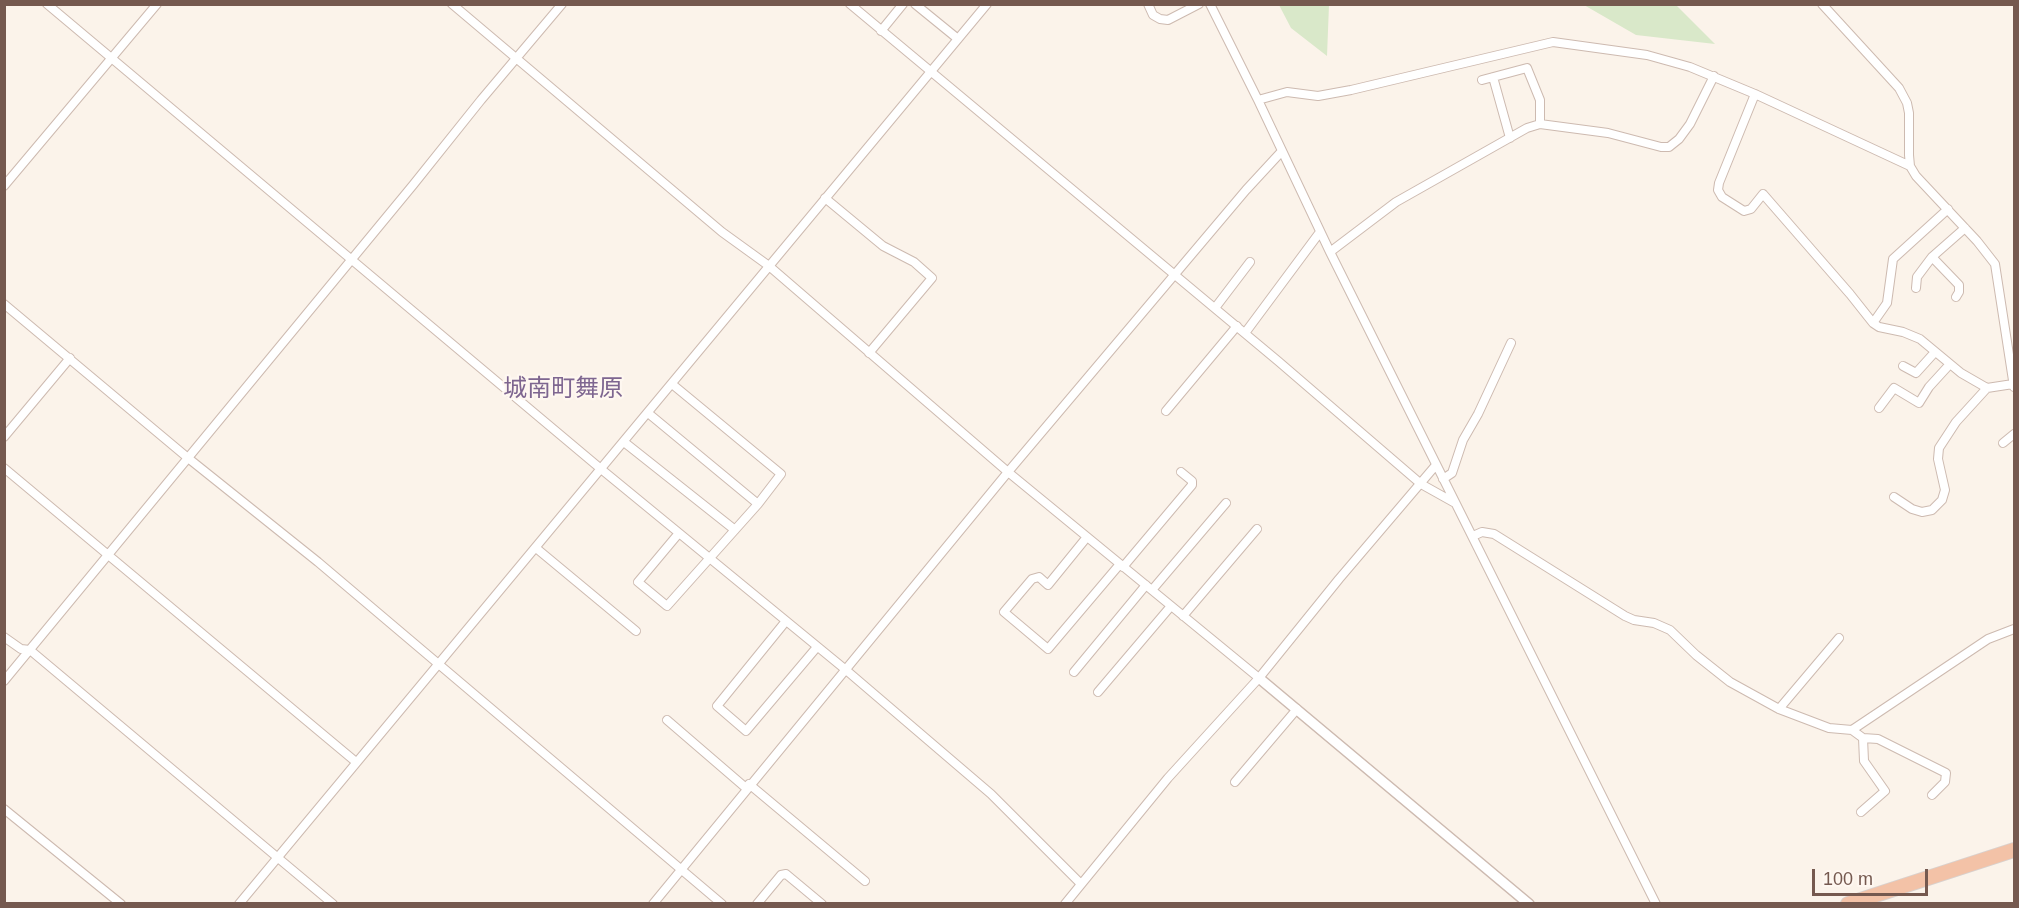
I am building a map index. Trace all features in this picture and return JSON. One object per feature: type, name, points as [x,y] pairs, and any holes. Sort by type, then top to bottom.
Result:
[{"type":"highway","points":[[1848,903],[2014,850]]},
{"type":"street","points":[[4,186],[157,4]]},
{"type":"street","points":[[453,4],[722,232],[769,266],[1008,472],[1529,903]]},
{"type":"street","points":[[4,681],[562,4]]},
{"type":"street","points":[[849,4],[1245,333],[1421,484],[1456,504]]},
{"type":"street","points":[[881,31],[903,4]]},
{"type":"street","points":[[915,4],[958,39]]},
{"type":"street","points":[[1148,4],[1154,15],[1168,20],[1199,4]]},
{"type":"street","points":[[1210,4],[1320,232],[1656,903]]},
{"type":"street","points":[[1755,94],[1728,158],[1718,190],[1722,197],[1744,211],[1751,209],[1763,195],[1873,323],[1879,327],[1903,332],[1920,339],[1960,373],[1987,388],[2014,386],[1995,264],[1948,208],[1917,176],[1911,166],[1907,103],[1899,87],[1822,4]]},
{"type":"street","points":[[49,5],[111,60],[601,469],[846,670],[991,794],[1081,884]]},
{"type":"street","points":[[239,903],[624,442],[983,6]]},
{"type":"street","points":[[1258,100],[1287,92],[1318,96],[1351,90],[1553,42],[1647,55],[1714,76],[1911,166]]},
{"type":"street","points":[[1482,80],[1527,68],[1540,100],[1540,124]]},
{"type":"street","points":[[1330,252],[1396,202],[1527,128],[1540,124],[1608,133],[1669,147],[1679,139],[1690,124],[1714,76]]},
{"type":"street","points":[[1493,77],[1510,138]]},
{"type":"street","points":[[653,903],[1008,472],[1246,190],[1282,151]]},
{"type":"street","points":[[825,198],[883,246],[914,262],[932,278],[869,353]]},
{"type":"street","points":[[1873,323],[1887,303],[1893,259],[1948,208]]},
{"type":"street","points":[[1917,288],[1917,277],[1932,256],[1965,228]]},
{"type":"street","points":[[1245,333],[1320,232]]},
{"type":"street","points":[[1932,256],[1959,285],[1956,297]]},
{"type":"street","points":[[1215,308],[1250,262]]},
{"type":"street","points":[[4,304],[188,458],[318,562],[722,903]]},
{"type":"street","points":[[1166,411],[1237,327]]},
{"type":"street","points":[[1443,479],[1452,473],[1463,440],[1478,414],[1511,343]]},
{"type":"street","points":[[1903,366],[1916,373],[1935,352]]},
{"type":"street","points":[[4,437],[70,358]]},
{"type":"street","points":[[1879,408],[1894,388],[1919,403],[1929,387],[1950,364]]},
{"type":"street","points":[[672,384],[781,474],[758,504],[667,606],[638,582],[679,533]]},
{"type":"street","points":[[1893,497],[1912,509],[1922,512],[1932,510],[1942,500],[1945,490],[1938,459],[1939,448],[1956,422],[1987,388]]},
{"type":"street","points":[[648,413],[758,504]]},
{"type":"street","points":[[2003,443],[2014,434]]},
{"type":"street","points":[[624,442],[735,530]]},
{"type":"street","points":[[1065,903],[1168,778],[1259,678],[1436,465]]},
{"type":"street","points":[[4,468],[356,762]]},
{"type":"street","points":[[1087,537],[1048,585],[1039,577],[1032,579],[1004,612],[1048,649],[1192,485],[1192,481],[1181,472]]},
{"type":"street","points":[[1074,672],[1226,503]]},
{"type":"street","points":[[1183,616],[1257,529]]},
{"type":"street","points":[[1473,536],[1482,532],[1494,534],[1625,616],[1654,623],[1670,630],[1717,673],[1779,709],[1829,728],[1852,730],[1863,738],[1878,739],[1946,773],[1945,782],[1932,795]]},
{"type":"street","points":[[536,548],[636,631]]},
{"type":"street","points":[[1098,692],[1171,606]]},
{"type":"street","points":[[786,621],[717,706],[746,731],[817,647]]},
{"type":"street","points":[[1852,730],[1988,639],[2014,629]]},
{"type":"street","points":[[4,637],[21,649],[30,650],[333,903]]},
{"type":"street","points":[[1779,709],[1839,638]]},
{"type":"street","points":[[1235,782],[1297,709]]},
{"type":"street","points":[[667,720],[865,881]]},
{"type":"street","points":[[1861,812],[1885,791],[1864,761],[1863,738]]},
{"type":"street","points":[[4,809],[121,903]]},
{"type":"street","points":[[757,903],[782,875],[786,874],[822,903]]},
{"type":"green space","points":[[1279,5],[1329,5],[1327,56],[1291,28]]},
{"type":"green space","points":[[1584,5],[1676,5],[1715,44],[1636,35]]},
{"type":"district","name":"城南町舞原","points":[[563,389]]}]
